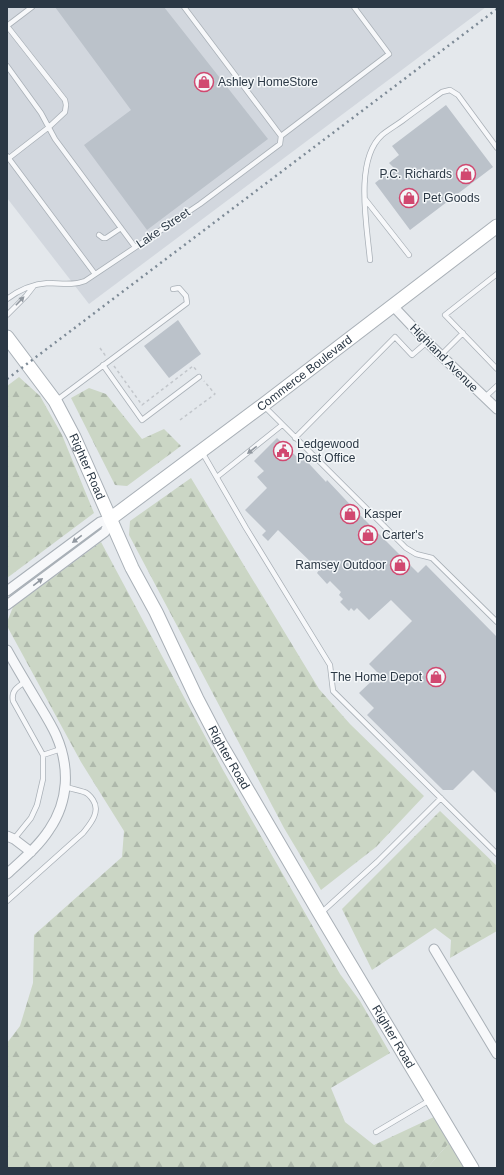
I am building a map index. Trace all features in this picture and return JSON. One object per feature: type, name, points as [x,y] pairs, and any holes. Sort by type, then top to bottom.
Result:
[{"type":"street","name":"Commerce Boulevard","points":[[7,591],[100,522],[110,519],[263,405],[497,226]]},
{"type":"street","name":"Highland Avenue","points":[[393,306],[427,342],[497,409]]},
{"type":"street","name":"Righter Road","points":[[7,336],[55,402],[74,437],[132,568],[156,612],[197,699],[217,737],[320,914],[472,1168]]},
{"type":"street","name":"Commerce Boulevard","points":[[7,605],[105,532],[110,519]]},
{"type":"street","points":[[7,650],[56,734],[67,776],[65,793],[59,811],[50,829],[41,842],[7,874]]},
{"type":"street","points":[[11,837],[31,852]]},
{"type":"street","points":[[434,949],[494,1040],[497,1054]]},
{"type":"lane","points":[[32,7],[7,26],[65,100],[65,112],[49,127],[8,157],[95,274]]},
{"type":"lane","points":[[184,7],[281,138]]},
{"type":"lane","name":"Lake Street","points":[[7,298],[21,290],[48,283],[77,284],[85,281],[206,199],[276,147],[280,144],[281,138],[389,54],[354,7]]},
{"type":"lane","points":[[7,66],[41,113],[55,139],[135,247]]},
{"type":"lane","points":[[370,260],[364,178],[367,161],[373,146],[381,136],[444,91],[450,90],[456,93],[497,148]]},
{"type":"lane","points":[[365,200],[409,255]]},
{"type":"lane","points":[[99,235],[101,238],[106,238],[121,228]]},
{"type":"lane","points":[[497,274],[445,315],[497,369]]},
{"type":"lane","points":[[7,315],[33,287]]},
{"type":"lane","points":[[55,402],[187,302],[186,296],[180,288],[173,289]]},
{"type":"lane","points":[[441,355],[463,333]]},
{"type":"lane","points":[[295,438],[395,337],[412,355],[427,342]]},
{"type":"lane","points":[[103,365],[142,420],[200,377]]},
{"type":"lane","points":[[484,398],[497,386]]},
{"type":"lane","points":[[263,405],[406,548],[416,554],[432,558],[497,622]]},
{"type":"lane","points":[[217,477],[282,425]]},
{"type":"lane","points":[[201,451],[246,528],[330,665],[333,691],[497,854]]},
{"type":"lane","points":[[11,837],[31,818],[37,805],[43,779],[43,755],[13,701],[12,695],[14,691],[25,682]]},
{"type":"lane","points":[[43,755],[61,749]]},
{"type":"lane","points":[[7,901],[83,833],[92,821],[96,808],[91,797],[86,792],[66,787]]},
{"type":"lane","points":[[320,914],[377,862],[441,798]]},
{"type":"lane","points":[[376,1132],[431,1099]]},
{"type":"path","points":[[115,364],[115,368],[142,405],[193,366],[197,371]]},
{"type":"path","points":[[180,420],[215,394],[200,377]]},
{"type":"shaded area","points":[[7,7],[486,7],[89,304],[7,198]]},
{"type":"green space","points":[[19,377],[40,396],[62,435],[94,513],[7,578],[7,386]]},
{"type":"green space","points":[[89,388],[106,394],[142,439],[164,429],[181,446],[127,486],[115,485],[71,398]]},
{"type":"green space","points":[[191,478],[319,689],[350,724],[424,796],[376,847],[321,890],[284,828],[129,535],[130,521]]},
{"type":"green space","points":[[101,542],[223,770],[340,974],[360,1001],[390,1053],[331,1088],[345,1122],[374,1145],[436,1116],[450,1142],[427,1168],[7,1168],[7,1043],[20,1026],[33,983],[34,935],[122,857],[124,831],[81,762],[7,626],[7,622],[13,607]]},
{"type":"green space","points":[[440,811],[497,866],[497,931],[450,958],[451,940],[435,928],[372,970],[342,909]]},
{"type":"green space","points":[[450,1142],[468,1168],[427,1168]]},
{"type":"building","points":[[55,7],[164,7],[268,139],[147,230],[84,145],[131,110]]},
{"type":"building","points":[[446,105],[493,167],[410,230],[375,183],[394,168],[389,163],[399,155],[392,146]]},
{"type":"building","points":[[178,320],[201,354],[169,378],[144,346]]},
{"type":"building","points":[[277,438],[298,458],[301,455],[326,482],[327,480],[418,573],[426,565],[497,637],[497,794],[473,770],[453,790],[443,790],[367,715],[374,708],[359,693],[379,674],[369,664],[412,621],[391,600],[369,620],[357,608],[354,611],[351,608],[349,611],[340,602],[343,599],[339,595],[341,592],[330,581],[327,584],[317,573],[319,570],[278,530],[268,541],[262,535],[266,531],[245,510],[267,488],[257,477],[264,471],[254,461]]},
{"type":"railway","points":[[7,379],[497,9]]},
{"type":"place","name":"Ashley HomeStore","points":[[204,82]]},
{"type":"place","name":"P.C. Richards","points":[[466,174]]},
{"type":"place","name":"Pet Goods","points":[[409,198]]},
{"type":"place","name":"Ledgewood Post Office","points":[[283,451]]},
{"type":"place","name":"Kasper","points":[[350,514]]},
{"type":"place","name":"Carter's","points":[[368,535]]},
{"type":"place","name":"Ramsey Outdoor","points":[[400,565]]},
{"type":"place","name":"The Home Depot","points":[[436,677]]}]
